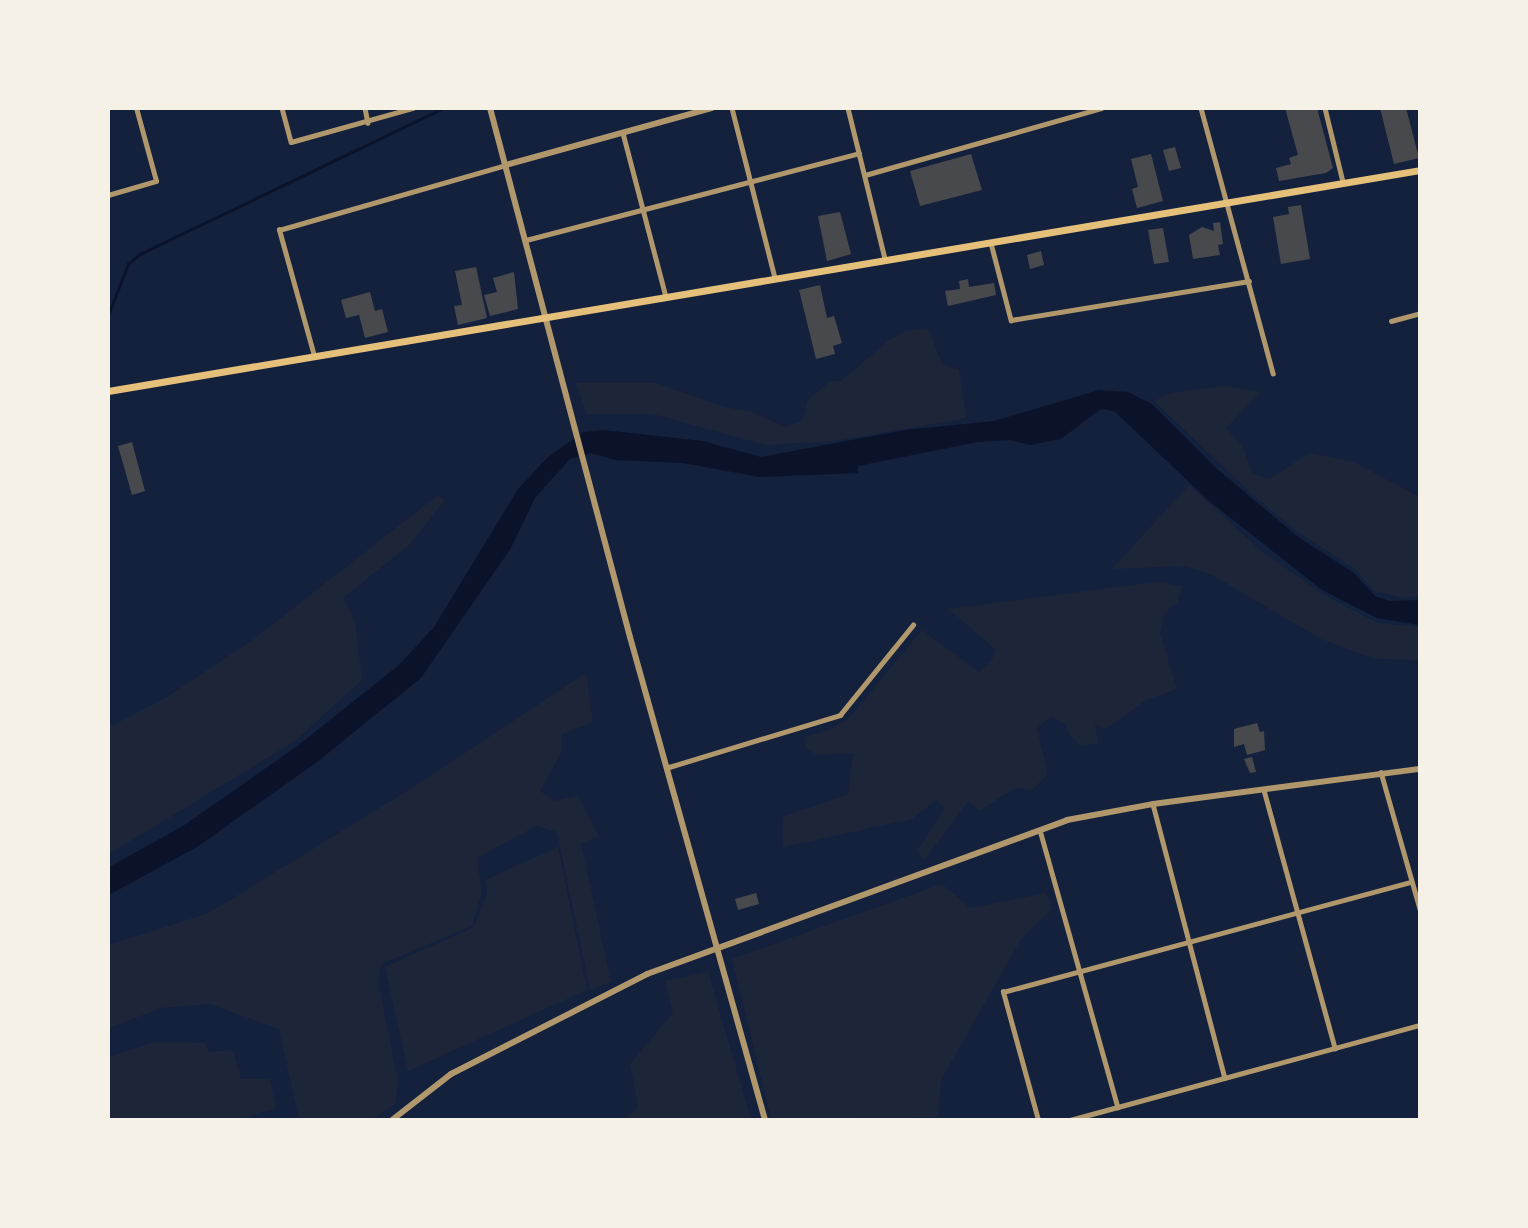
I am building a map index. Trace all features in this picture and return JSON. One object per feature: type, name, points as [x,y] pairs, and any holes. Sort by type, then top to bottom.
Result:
[{"type":"main road","points":[[108,391],[1419,170]]},
{"type":"street","points":[[108,195],[156,181],[136,108]]},
{"type":"street","points":[[282,108],[291,142],[412,109]]},
{"type":"street","points":[[365,108],[368,123]]},
{"type":"street","points":[[490,108],[630,637],[720,948],[765,1119]]},
{"type":"street","points":[[314,356],[279,230],[712,108]]},
{"type":"street","points":[[732,108],[775,278]]},
{"type":"street","points":[[848,108],[886,259]]},
{"type":"street","points":[[865,175],[1101,108]]},
{"type":"street","points":[[1201,108],[1273,373]]},
{"type":"street","points":[[1325,108],[1343,182]]},
{"type":"street","points":[[623,132],[666,297]]},
{"type":"street","points":[[526,240],[859,153]]},
{"type":"street","points":[[991,243],[1012,320],[1250,281]]},
{"type":"street","points":[[1391,321],[1419,313]]},
{"type":"street","points":[[669,767],[840,715],[913,625]]},
{"type":"street","points":[[392,1119],[479,1059],[647,974],[1083,815],[1381,771],[1419,769]]},
{"type":"street","points":[[1381,771],[1419,909]]},
{"type":"street","points":[[1264,789],[1335,1048]]},
{"type":"street","points":[[1153,804],[1225,1077]]},
{"type":"street","points":[[1041,830],[1118,1107]]},
{"type":"street","points":[[1038,1119],[1003,992],[1411,882]]},
{"type":"street","points":[[1070,1119],[1419,1025]]},
{"type":"shaded area","points":[[928,328],[942,364],[959,370],[966,418],[834,441],[766,445],[653,414],[586,414],[576,383],[656,383],[724,407],[752,412],[786,427],[803,420],[808,400],[830,381],[841,381],[888,341],[906,331]]},
{"type":"shaded area","points":[[1223,386],[1261,392],[1226,428],[1242,445],[1252,473],[1270,479],[1309,453],[1354,462],[1419,497],[1419,596],[1404,598],[1374,591],[1355,569],[1298,532],[1253,495],[1154,401],[1171,393]]},
{"type":"shaded area","points":[[1099,390],[1128,392],[1152,404],[1216,468],[1297,536],[1354,573],[1375,596],[1390,601],[1419,600],[1419,625],[1377,618],[1322,590],[1209,501],[1114,411],[1101,409],[1061,439],[1030,445],[1010,440],[978,442],[858,466],[858,473],[760,477],[682,463],[614,460],[591,453],[570,459],[535,498],[511,548],[421,678],[317,762],[197,847],[109,895],[109,867],[183,826],[296,747],[399,665],[434,627],[518,489],[547,458],[583,432],[604,430],[703,441],[761,457],[905,430],[994,421]]},
{"type":"shaded area","points":[[1189,485],[1261,551],[1324,595],[1378,623],[1419,627],[1419,660],[1375,659],[1321,639],[1214,576],[1186,566],[1112,569]]},
{"type":"shaded area","points":[[438,495],[444,501],[410,544],[343,598],[355,621],[362,680],[295,741],[109,854],[109,727],[162,700],[254,639]]},
{"type":"shaded area","points":[[1156,582],[1182,586],[1177,603],[1164,613],[1160,633],[1177,689],[1146,700],[1106,729],[1095,724],[1098,743],[1081,746],[1069,734],[1065,723],[1051,717],[1037,728],[1048,774],[1032,790],[1015,788],[979,811],[968,801],[923,861],[918,850],[945,808],[936,800],[912,819],[783,847],[783,817],[848,794],[853,753],[818,755],[806,749],[805,737],[832,729],[851,716],[922,630],[979,672],[992,660],[995,649],[949,609]]},
{"type":"shaded area","points":[[586,673],[593,722],[562,734],[561,753],[540,791],[555,801],[578,796],[599,837],[581,843],[611,982],[590,990],[557,832],[536,826],[477,858],[482,891],[472,926],[381,964],[378,982],[398,1081],[395,1104],[373,1119],[299,1119],[279,1029],[210,1004],[161,1008],[109,1028],[109,945],[209,913],[415,786]]},
{"type":"shaded area","points":[[558,847],[587,990],[408,1071],[385,967],[474,927],[487,894],[485,880]]},
{"type":"shaded area","points":[[942,884],[970,908],[1046,893],[1052,909],[1021,939],[941,1080],[938,1117],[771,1119],[732,959]]},
{"type":"shaded area","points":[[708,972],[751,1119],[625,1119],[638,1107],[630,1064],[673,1013],[665,981]]},
{"type":"shaded area","points":[[155,1042],[205,1043],[209,1052],[233,1050],[241,1079],[270,1079],[276,1108],[241,1119],[109,1119],[109,1057]]},
{"type":"building","points":[[1285,108],[1317,108],[1333,168],[1326,173],[1279,181],[1276,168],[1291,164],[1289,158],[1298,155]]},
{"type":"building","points":[[1380,108],[1406,108],[1419,158],[1394,164]]},
{"type":"building","points":[[1175,147],[1181,168],[1169,171],[1163,150]]},
{"type":"building","points":[[971,154],[982,190],[920,206],[910,171]]},
{"type":"building","points":[[1151,154],[1163,201],[1137,208],[1132,189],[1138,187],[1131,159]]},
{"type":"building","points":[[1301,205],[1310,259],[1281,264],[1273,217],[1289,214],[1288,207]]},
{"type":"building","points":[[840,212],[851,254],[827,261],[818,216]]},
{"type":"building","points":[[1220,222],[1223,244],[1218,245],[1220,255],[1193,259],[1189,235],[1202,227],[1214,231],[1213,223]]},
{"type":"building","points":[[1163,228],[1169,262],[1154,264],[1148,230]]},
{"type":"building","points":[[1041,251],[1044,265],[1030,269],[1027,255]]},
{"type":"building","points":[[476,267],[487,318],[458,325],[454,306],[462,305],[455,271]]},
{"type":"building","points":[[514,272],[518,309],[490,316],[484,295],[497,292],[493,278]]},
{"type":"building","points":[[968,279],[969,287],[994,283],[996,295],[948,306],[945,291],[960,289],[959,281]]},
{"type":"building","points":[[820,285],[827,318],[834,316],[842,343],[833,346],[835,354],[816,359],[799,290]]},
{"type":"building","points":[[370,292],[375,311],[382,309],[388,332],[365,338],[359,315],[346,318],[341,300]]},
{"type":"building","points":[[132,442],[145,491],[132,495],[118,446]]},
{"type":"building","points":[[1257,723],[1260,732],[1264,731],[1265,750],[1247,755],[1244,744],[1234,747],[1234,729]]},
{"type":"building","points":[[1252,757],[1256,772],[1250,773],[1244,759]]},
{"type":"building","points":[[756,893],[759,904],[738,910],[735,899]]},
{"type":"waterway","points":[[108,315],[128,264],[140,254],[443,108]]}]
